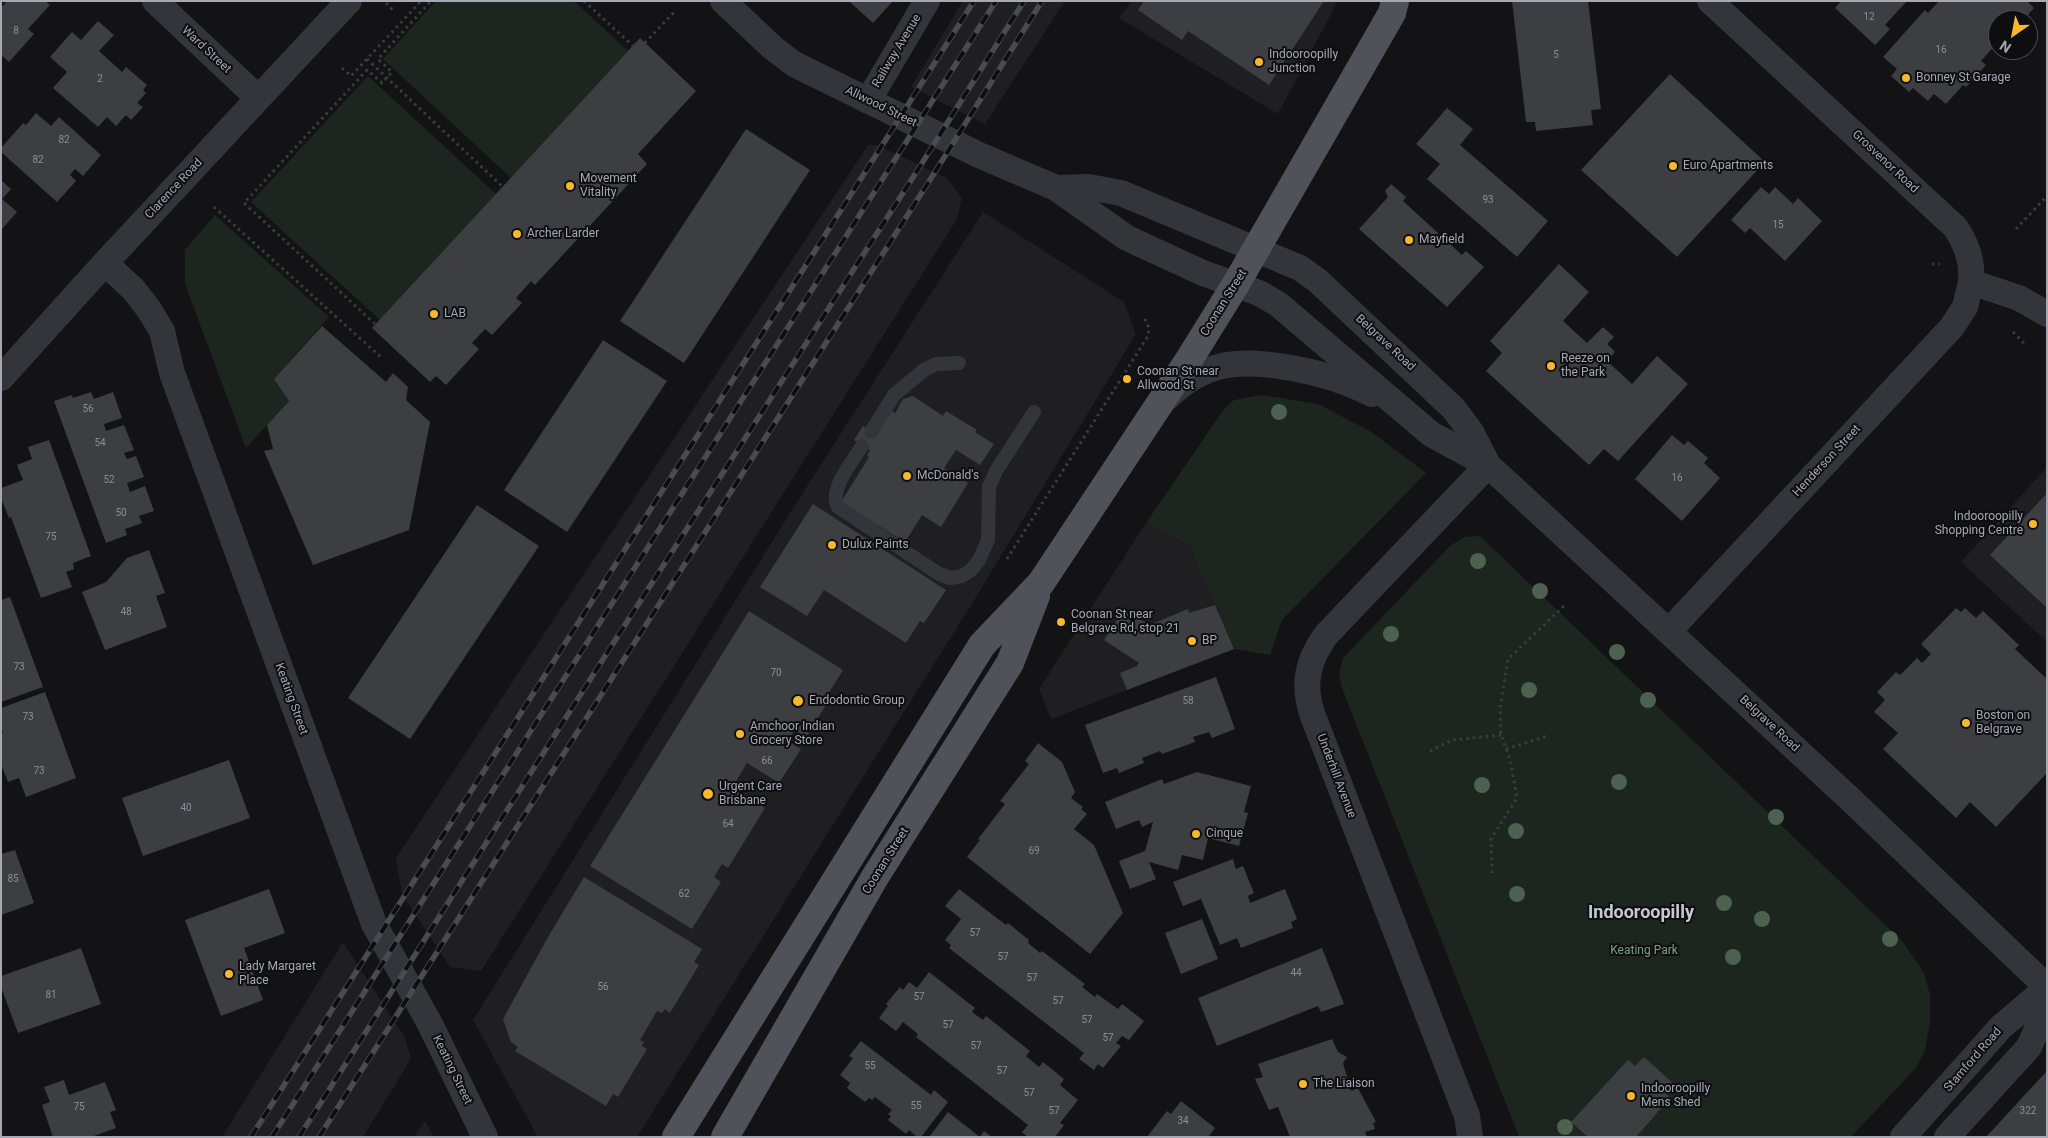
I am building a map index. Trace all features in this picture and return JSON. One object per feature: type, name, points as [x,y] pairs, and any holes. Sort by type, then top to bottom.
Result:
[{"type":"main road","name":"Coonan Street","points":[[676,1137],[982,645],[1041,583],[1160,404],[1236,284],[1398,5]]},
{"type":"main road","name":"Coonan Street","points":[[725,1137],[875,877],[1010,663],[1041,583]]},
{"type":"main road","name":"Coonan Street","points":[[695,1137],[739,1059],[750,1019]]},
{"type":"street","name":"Ward Street","points":[[155,1],[258,98]]},
{"type":"street","name":"Clarence Road","points":[[1,378],[105,263],[349,1]]},
{"type":"street","name":"Allwood Street","points":[[723,1],[773,48],[794,64],[1003,166],[1056,188],[1127,238],[1194,270],[1236,284]]},
{"type":"street","name":"Railway Avenue","points":[[868,101],[927,1]]},
{"type":"street","name":"Grosvenor Road","points":[[1710,1],[1955,227],[1966,244],[1970,256],[1971,282]]},
{"type":"street","name":"Allwood Street","points":[[1056,188],[1088,187],[1112,190],[1256,249]]},
{"type":"street","name":"Belgrave Road","points":[[1256,249],[1291,263],[1306,272],[1376,334],[1454,409],[1471,432],[1488,465]]},
{"type":"street","name":"Keating Street","points":[[105,263],[139,295],[162,331],[175,382],[374,924],[430,1024],[485,1137]]},
{"type":"street","points":[[1971,282],[2019,298],[2047,314]]},
{"type":"street","name":"Henderson Street","points":[[1669,631],[1952,327],[1964,307],[1971,282]]},
{"type":"street","name":"Belgrave Road","points":[[1236,284],[1268,297],[1285,309],[1409,417]]},
{"type":"street","name":"Belgrave Road","points":[[1160,404],[1196,374],[1220,365],[1252,362],[1315,372],[1371,393],[1441,440],[1488,465],[1850,799],[2047,988]]},
{"type":"street","name":"Underhill Avenue","points":[[1470,1137],[1466,1116],[1313,716],[1307,697],[1306,681],[1313,655],[1326,635],[1488,465]]},
{"type":"street","points":[[1947,1137],[2028,1047],[2040,1022],[2047,988]]},
{"type":"street","name":"Stamford Road","points":[[1903,1137],[2001,1028],[2047,988]]},
{"type":"lane","points":[[871,432],[894,395],[924,370],[936,364],[958,363]]},
{"type":"lane","points":[[862,446],[836,489],[835,501],[838,507],[939,574],[956,578],[971,570],[984,552],[989,532],[989,486],[1034,412]]},
{"type":"path","points":[[342,68],[351,76],[421,1]]},
{"type":"path","points":[[375,324],[244,203],[367,70],[382,83],[387,78],[392,72],[378,59],[431,1]]},
{"type":"path","points":[[584,1],[633,46]]},
{"type":"path","points":[[386,3],[394,11]]},
{"type":"path","points":[[645,43],[676,10]]},
{"type":"path","points":[[367,59],[503,187]]},
{"type":"path","points":[[2016,229],[2047,196]]},
{"type":"path","points":[[214,207],[383,359]]},
{"type":"path","points":[[1932,264],[1940,264]]},
{"type":"path","points":[[1005,564],[1148,336],[1149,328],[1144,317]]},
{"type":"path","points":[[2013,332],[2027,346]]},
{"type":"path","points":[[1492,873],[1492,839],[1517,798],[1510,759],[1501,735],[1500,708],[1508,659],[1565,605]]},
{"type":"path","points":[[1430,751],[1452,740],[1501,735]]},
{"type":"path","points":[[1506,749],[1547,736]]},
{"type":"shaded area","points":[[963,1],[1065,1],[985,124],[911,87]]},
{"type":"shaded area","name":"Indooroopilly Junction","points":[[1131,1],[1338,1],[1278,114],[1119,18]]},
{"type":"shaded area","points":[[868,145],[877,145],[947,178],[962,198],[957,219],[481,971],[450,967],[402,894],[396,858]]},
{"type":"shaded area","points":[[983,212],[1124,302],[1136,334],[973,602],[637,1137],[538,1137],[473,1020],[802,494]]},
{"type":"shaded area","points":[[2047,467],[2047,642],[1961,562]]},
{"type":"shaded area","points":[[1146,523],[1189,546],[1234,649],[1051,719],[1039,689]]},
{"type":"shaded area","points":[[343,942],[405,1038],[411,1059],[363,1137],[222,1137]]},
{"type":"shaded area","points":[[425,1121],[434,1137],[414,1137]]},
{"type":"green space","points":[[436,1],[574,1],[628,51],[511,178],[383,59]]},
{"type":"green space","points":[[368,76],[496,194],[380,320],[251,202]]},
{"type":"green space","points":[[215,215],[329,317],[274,379],[289,401],[246,448],[185,284],[185,250]]},
{"type":"green space","points":[[1262,395],[1318,404],[1370,431],[1426,473],[1282,620],[1270,655],[1234,649],[1189,546],[1146,523],[1224,409],[1234,400]]},
{"type":"green space","name":"Keating Park","points":[[1480,536],[1903,942],[1924,973],[1930,995],[1930,1022],[1925,1051],[1915,1069],[1851,1137],[1519,1137],[1342,688],[1339,674],[1343,658],[1450,546],[1464,537]]},
{"type":"building","points":[[7,1],[45,1],[50,5],[28,29],[34,34],[9,62],[1,57],[1,5],[3,6]]},
{"type":"building","points":[[849,1],[893,1],[873,23]]},
{"type":"building","name":"Indooroopilly Junction","points":[[1144,1],[1324,1],[1269,85],[1188,31],[1182,40],[1138,10]]},
{"type":"building","points":[[1512,1],[1588,1],[1601,109],[1591,110],[1593,125],[1536,131],[1535,122],[1526,122]]},
{"type":"building","points":[[1841,1],[1907,1],[1885,25],[1890,29],[1875,45],[1835,8]]},
{"type":"building","points":[[1939,1],[2027,1],[2034,8],[2032,10],[1988,10],[1988,53],[1981,61],[1986,65],[1966,87],[1963,85],[1946,104],[1934,94],[1928,101],[1913,88],[1909,92],[1891,76],[1897,69],[1883,57],[1925,10],[1928,13]]},
{"type":"building","points":[[98,21],[114,35],[99,51],[122,72],[126,67],[147,85],[143,90],[146,93],[137,103],[143,107],[131,120],[126,115],[116,126],[107,117],[98,127],[53,88],[67,72],[50,57],[72,32],[81,40]]},
{"type":"building","points":[[640,38],[696,91],[638,154],[647,164],[535,285],[531,281],[516,298],[522,303],[492,335],[485,329],[472,343],[479,349],[446,385],[436,376],[430,382],[372,328]]},
{"type":"building","name":"Euro Apartments","points":[[1670,74],[1765,162],[1677,257],[1581,170]]},
{"type":"building","points":[[1447,108],[1473,129],[1460,145],[1548,221],[1517,257],[1427,179],[1440,164],[1416,144]]},
{"type":"building","points":[[36,113],[51,126],[59,117],[101,155],[83,176],[75,169],[70,175],[76,181],[57,202],[1,152],[1,148],[23,123],[26,125]]},
{"type":"building","points":[[746,129],[810,170],[684,363],[620,321]]},
{"type":"building","points":[[1,180],[11,189],[2,199],[17,212],[1,230]]},
{"type":"building","name":"Mayfield","points":[[1391,184],[1406,197],[1403,201],[1462,255],[1466,251],[1484,267],[1447,307],[1359,229],[1388,197],[1385,191]]},
{"type":"building","points":[[1761,187],[1769,194],[1775,187],[1793,204],[1798,198],[1822,221],[1785,261],[1750,228],[1745,233],[1731,220]]},
{"type":"building","name":"Reeze on the Park","points":[[1559,264],[1589,292],[1563,321],[1587,343],[1603,327],[1614,337],[1607,344],[1615,352],[1607,361],[1632,384],[1657,356],[1688,384],[1618,461],[1604,449],[1589,465],[1486,371],[1502,353],[1490,341]]},
{"type":"building","points":[[322,326],[386,382],[393,373],[408,387],[406,400],[430,422],[409,530],[313,565],[264,451],[273,449],[267,425],[289,401],[274,379]]},
{"type":"building","points":[[603,340],[667,381],[567,532],[504,490]]},
{"type":"building","points":[[91,392],[94,399],[113,392],[122,418],[104,424],[106,431],[124,425],[134,450],[124,453],[127,459],[136,456],[144,477],[127,483],[130,492],[145,486],[154,511],[139,516],[142,523],[125,529],[127,535],[106,543],[54,401],[72,395],[73,398]]},
{"type":"building","name":"McDonald's","points":[[913,396],[943,416],[946,411],[977,430],[975,432],[994,444],[980,465],[956,450],[944,468],[968,483],[941,527],[922,515],[905,542],[841,502],[869,457],[867,456],[870,450],[854,440],[863,426],[871,432],[892,411],[895,413],[903,399]]},
{"type":"building","points":[[1672,435],[1684,445],[1688,441],[1708,458],[1704,463],[1720,478],[1682,521],[1635,479]]},
{"type":"building","points":[[49,440],[91,556],[73,563],[74,569],[66,572],[72,587],[41,598],[11,517],[9,518],[1,498],[1,488],[23,480],[17,465],[32,459],[28,447]]},
{"type":"building","name":"Indooroopilly Shopping Centre","points":[[2047,493],[2047,608],[1990,555]]},
{"type":"building","name":"Dulux Paints","points":[[813,504],[946,590],[924,623],[920,621],[906,643],[824,590],[807,616],[760,587]]},
{"type":"building","points":[[477,505],[539,546],[410,739],[348,698]]},
{"type":"building","points":[[149,550],[165,593],[156,596],[167,627],[105,650],[82,592],[106,582],[127,558]]},
{"type":"building","points":[[10,597],[43,687],[1,702],[1,600]]},
{"type":"building","name":"BP","points":[[1215,605],[1234,649],[1127,690],[1120,673],[1137,666],[1139,663],[1104,640],[1124,609],[1154,628],[1152,624],[1188,609],[1189,613]]},
{"type":"building","name":"Boston on Belgrave","points":[[1956,608],[1961,612],[1965,608],[1976,618],[1983,611],[2019,645],[2015,649],[2047,679],[2047,773],[1996,827],[1970,802],[1956,818],[1883,749],[1898,733],[1874,712],[1885,700],[1877,692],[1896,672],[1900,675],[1917,658],[1922,663],[1931,654],[1921,644]]},
{"type":"building","points":[[749,611],[843,670],[823,702],[826,705],[806,737],[794,730],[788,741],[801,749],[779,783],[747,763],[732,788],[765,808],[728,868],[722,864],[714,877],[721,882],[692,929],[590,866]]},
{"type":"building","points":[[1216,677],[1235,729],[1212,738],[1209,732],[1193,737],[1195,742],[1162,754],[1160,751],[1142,758],[1144,763],[1119,773],[1117,768],[1103,773],[1085,725]]},
{"type":"building","points":[[45,692],[76,778],[26,797],[19,778],[8,782],[1,764],[1,733],[3,732],[1,727],[1,708]]},
{"type":"building","points":[[1038,743],[1062,762],[1075,792],[1071,798],[1083,807],[1081,809],[1087,814],[1074,829],[1094,845],[1123,913],[1090,954],[967,857],[980,840],[978,839],[1005,804],[1000,801],[1029,764],[1025,761]]},
{"type":"building","points":[[229,760],[250,818],[143,856],[122,798]]},
{"type":"building","name":"Cinque","points":[[1197,772],[1251,786],[1244,812],[1248,813],[1239,846],[1208,838],[1203,860],[1182,855],[1178,870],[1149,862],[1156,879],[1130,889],[1119,861],[1145,851],[1153,822],[1142,827],[1139,820],[1116,829],[1105,802],[1162,779],[1164,784]]},
{"type":"building","points":[[15,850],[34,903],[1,915],[1,854]]},
{"type":"building","points":[[1233,859],[1236,869],[1243,866],[1254,893],[1248,896],[1250,903],[1285,889],[1297,919],[1291,922],[1293,928],[1241,948],[1237,938],[1220,945],[1201,899],[1183,906],[1173,882]]},
{"type":"building","points":[[584,877],[702,949],[694,962],[699,965],[670,1013],[665,1009],[662,1013],[657,1011],[640,1040],[644,1042],[642,1046],[647,1049],[618,1097],[613,1094],[606,1106],[515,1051],[518,1047],[511,1042],[503,1019],[548,937]]},
{"type":"building","name":"Lady Margaret Place","points":[[269,889],[285,933],[244,948],[263,1000],[221,1016],[185,920]]},
{"type":"building","points":[[959,889],[1006,925],[1008,923],[1029,940],[1028,943],[1040,953],[1042,951],[1085,984],[1082,987],[1095,997],[1097,994],[1118,1009],[1122,1004],[1144,1021],[1129,1040],[1122,1036],[1116,1043],[1121,1046],[1103,1068],[1098,1064],[1094,1070],[1079,1059],[1084,1053],[949,948],[951,945],[945,940],[961,919],[945,906]]},
{"type":"building","points":[[1202,919],[1218,959],[1181,974],[1165,933]]},
{"type":"building","points":[[81,948],[101,1004],[18,1033],[1,987],[1,976]]},
{"type":"building","points":[[1322,948],[1344,1004],[1321,1012],[1318,1006],[1217,1046],[1198,998]]},
{"type":"building","points":[[929,972],[975,1008],[972,1012],[983,1020],[986,1016],[1030,1051],[1026,1056],[1039,1067],[1043,1062],[1064,1079],[1060,1085],[1078,1100],[1060,1123],[1064,1125],[1055,1137],[1028,1137],[1022,1132],[1028,1125],[916,1037],[918,1034],[903,1022],[896,1031],[879,1018],[888,1006],[886,1004],[900,987],[903,990],[909,982],[917,988]]},
{"type":"building","name":"The Liaison","points":[[1332,1039],[1338,1052],[1347,1057],[1343,1063],[1351,1091],[1358,1088],[1376,1122],[1373,1123],[1375,1129],[1365,1132],[1367,1137],[1290,1137],[1278,1107],[1269,1110],[1255,1079],[1263,1077],[1258,1064]]},
{"type":"building","points":[[861,1041],[931,1095],[934,1090],[948,1102],[921,1137],[917,1137],[909,1130],[906,1134],[888,1120],[891,1116],[888,1114],[892,1110],[875,1097],[872,1100],[869,1098],[865,1102],[847,1088],[850,1083],[840,1075],[853,1058],[849,1056]]},
{"type":"building","name":"Indooroopilly Mens Shed","points":[[1644,1057],[1675,1085],[1666,1094],[1670,1098],[1636,1137],[1588,1137],[1571,1122],[1628,1060],[1635,1066]]},
{"type":"building","points":[[2047,1071],[2047,1137],[1986,1137],[2033,1086]]},
{"type":"building","points":[[64,1080],[69,1095],[105,1082],[116,1110],[110,1112],[116,1128],[91,1137],[53,1137],[42,1105],[50,1102],[44,1087]]},
{"type":"building","points":[[1181,1101],[1215,1128],[1208,1137],[1147,1137],[1167,1111],[1171,1114]]},
{"type":"building","points":[[948,1112],[980,1137],[929,1137]]},
{"type":"building","points":[[984,1131],[992,1137],[980,1137]]},
{"type":"railway","points":[[251,1137],[974,1]]},
{"type":"railway","points":[[272,1137],[996,1]]},
{"type":"railway","points":[[299,1137],[1024,1]]},
{"type":"railway","points":[[319,1137],[935,172],[1042,1]]},
{"type":"place","name":"Indooroopilly Junction","points":[[1259,62]]},
{"type":"place","name":"Bonney St Garage","points":[[1906,78]]},
{"type":"place","name":"Euro Apartments","points":[[1673,166]]},
{"type":"place","name":"Movement Vitality","points":[[570,186]]},
{"type":"place","name":"Archer Larder","points":[[517,234]]},
{"type":"place","name":"Mayfield","points":[[1409,240]]},
{"type":"place","name":"LAB","points":[[434,314]]},
{"type":"place","name":"Reeze on the Park","points":[[1551,366]]},
{"type":"place","name":"Coonan St near Allwood St","points":[[1127,379]]},
{"type":"place","name":"McDonald's","points":[[907,476]]},
{"type":"place","name":"Indooroopilly Shopping Centre","points":[[2033,524]]},
{"type":"place","name":"Dulux Paints","points":[[832,545]]},
{"type":"place","name":"Coonan St near Belgrave Rd, stop 21","points":[[1061,622]]},
{"type":"place","name":"BP","points":[[1192,641]]},
{"type":"place","name":"Endodontic Group","points":[[798,701]]},
{"type":"place","name":"Boston on Belgrave","points":[[1966,723]]},
{"type":"place","name":"Amchoor Indian Grocery Store","points":[[740,734]]},
{"type":"place","name":"Urgent Care Brisbane","points":[[708,794]]},
{"type":"place","name":"Cinque","points":[[1196,834]]},
{"type":"place","name":"Lady Margaret Place","points":[[229,974]]},
{"type":"place","name":"The Liaison","points":[[1303,1084]]},
{"type":"place","name":"Indooroopilly Mens Shed","points":[[1631,1096]]},
{"type":"district","name":"Indooroopilly","points":[[1641,913]]}]
